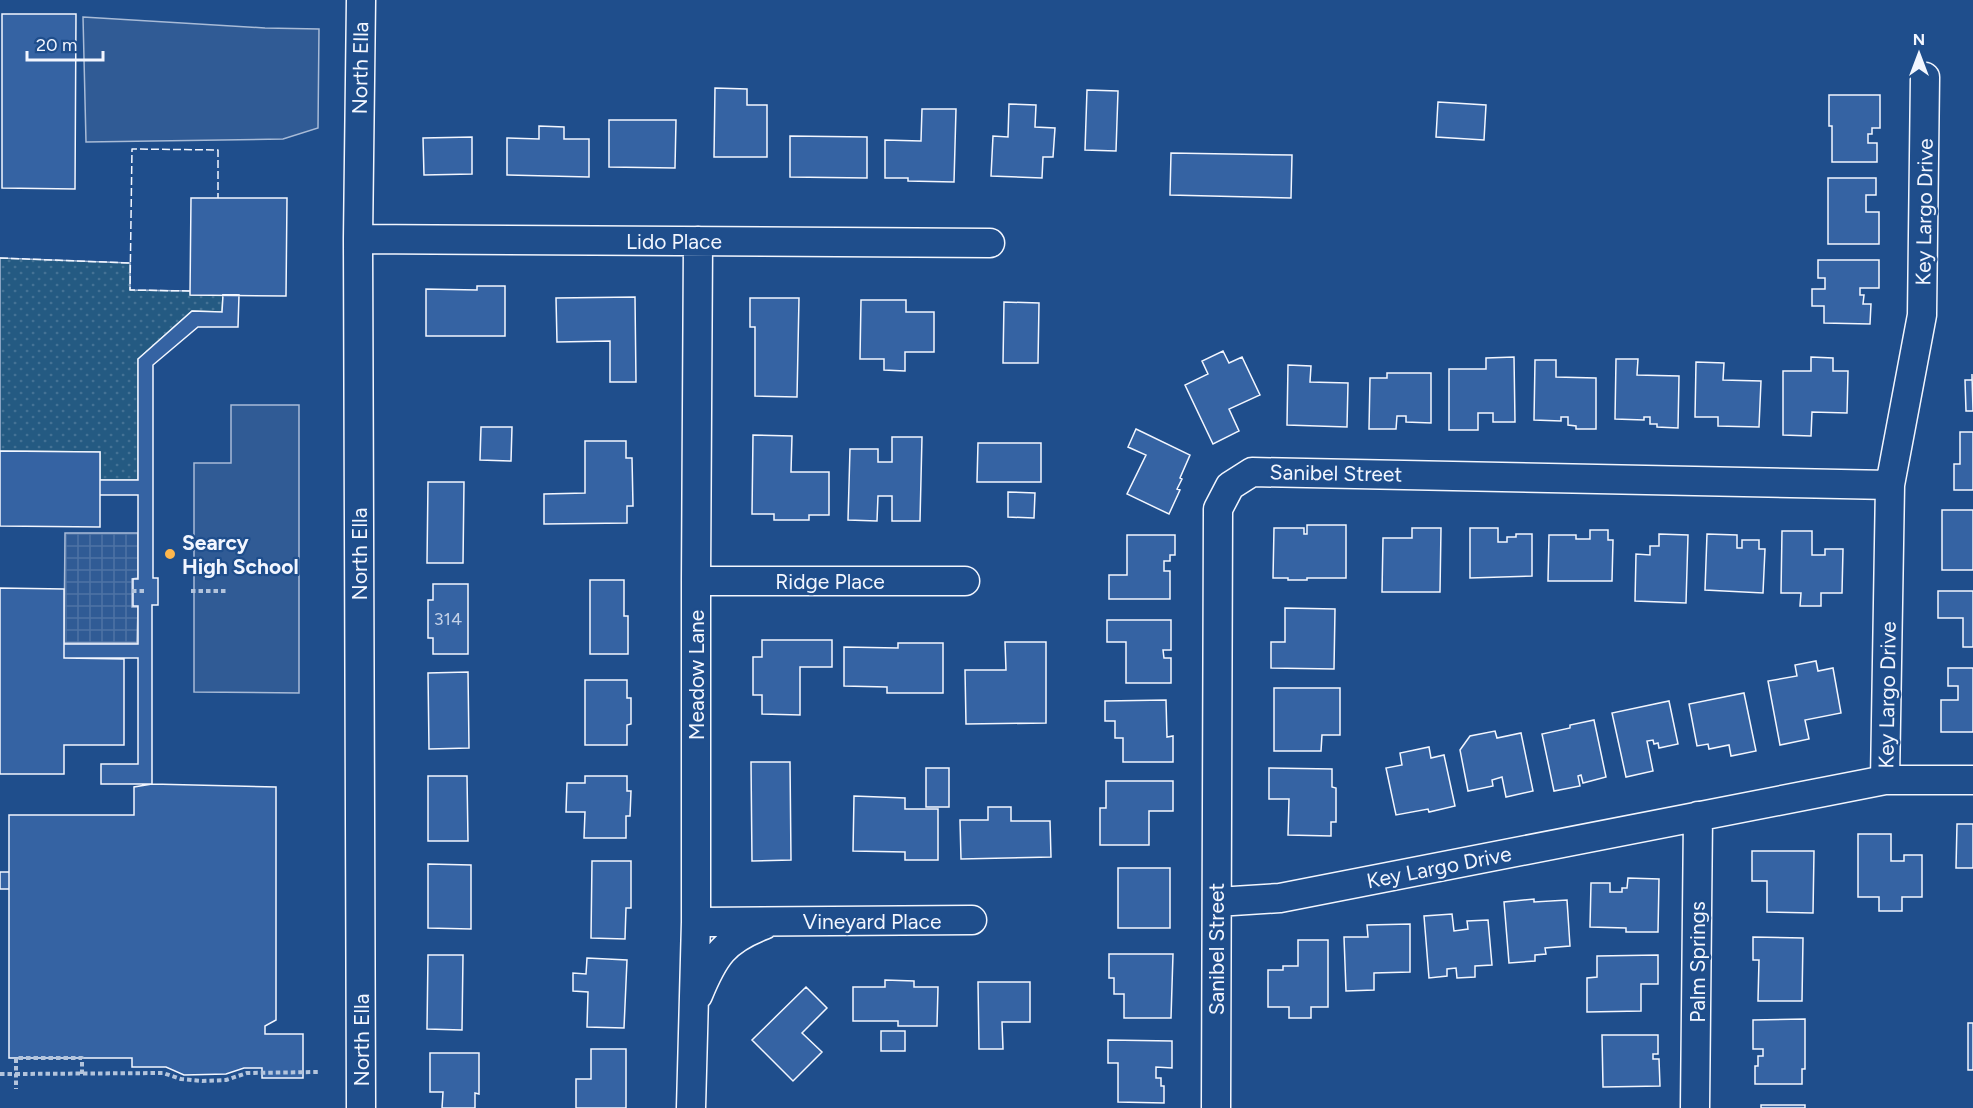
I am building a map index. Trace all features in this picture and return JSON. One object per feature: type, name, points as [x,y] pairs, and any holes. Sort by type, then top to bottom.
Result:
[{"type":"street","name":"North Ella","points":[[361,0],[358,239],[361,1108]]},
{"type":"street","name":"Key Largo Drive","points":[[1217,902],[1280,898],[1885,780],[1890,484],[1922,315],[1925,77]]},
{"type":"street","name":"Lido Place","points":[[358,239],[990,243]]},
{"type":"street","name":"Meadow Lane","points":[[691,1108],[696,922],[698,241]]},
{"type":"street","name":"Sanibel Street","points":[[1216,1108],[1218,509],[1230,486],[1252,472],[1890,484]]},
{"type":"street","name":"Ridge Place","points":[[696,581],[965,580]]},
{"type":"street","points":[[1885,780],[1973,780]]},
{"type":"street","name":"Palm Springs","points":[[1695,1108],[1698,816]]},
{"type":"street","name":"Vineyard Place","points":[[696,922],[972,920]]},
{"type":"street","name":"Vineyard Place","points":[[694,1005],[707,973],[723,949],[742,933],[772,922]]},
{"type":"path","points":[[132,591],[145,591]]},
{"type":"path","points":[[190,591],[227,591]]},
{"type":"path","points":[[16,1089],[16,1058],[82,1058],[82,1074]]},
{"type":"path","points":[[0,1074],[163,1073],[181,1079],[202,1081],[226,1080],[247,1073],[319,1072]]},
{"type":"shaded area","points":[[83,17],[319,29],[318,128],[283,139],[86,142]]},
{"type":"shaded area","points":[[0,258],[130,263],[130,290],[190,291],[191,295],[223,295],[222,312],[192,311],[138,359],[138,480],[100,480],[100,452],[0,451]]},
{"type":"shaded area","points":[[231,405],[299,405],[299,693],[194,692],[194,463],[231,463]]},
{"type":"shaded area","points":[[65,533],[138,533],[138,578],[132,579],[132,607],[138,607],[137,643],[64,643]]},
{"type":"building","points":[[2,14],[76,14],[75,189],[2,188]]},
{"type":"building","points":[[715,88],[747,89],[747,105],[767,105],[767,157],[714,157]]},
{"type":"building","points":[[1087,90],[1118,91],[1116,151],[1085,150]]},
{"type":"building","points":[[1829,95],[1880,95],[1880,128],[1872,128],[1872,134],[1868,134],[1868,143],[1877,143],[1877,162],[1832,162]]},
{"type":"building","points":[[1438,102],[1486,105],[1484,140],[1436,137]]},
{"type":"building","points":[[1009,104],[1036,105],[1035,127],[1055,128],[1053,157],[1043,157],[1042,178],[991,176],[993,136],[1008,137]]},
{"type":"building","points":[[922,109],[956,109],[954,182],[885,178],[885,140],[921,141]]},
{"type":"building","points":[[609,120],[676,120],[675,168],[609,167]]},
{"type":"building","points":[[539,126],[564,127],[564,139],[589,139],[589,177],[507,175],[507,138],[539,139]]},
{"type":"building","points":[[790,136],[867,137],[867,178],[790,177]]},
{"type":"building","points":[[472,137],[472,174],[424,175],[423,138]]},
{"type":"building","points":[[1171,153],[1292,155],[1291,198],[1170,195]]},
{"type":"building","points":[[1828,178],[1876,178],[1876,195],[1866,195],[1866,212],[1879,212],[1879,244],[1828,244]]},
{"type":"building","points":[[191,198],[287,198],[286,296],[190,295]]},
{"type":"building","points":[[1818,260],[1879,260],[1879,288],[1860,288],[1860,295],[1864,295],[1863,304],[1871,304],[1870,324],[1824,323],[1824,306],[1812,306],[1812,289],[1825,289],[1825,278],[1818,278]]},
{"type":"building","points":[[477,286],[505,286],[505,336],[426,336],[426,289],[477,290]]},
{"type":"building","points":[[223,295],[239,295],[238,327],[198,327],[153,365],[153,578],[158,578],[158,605],[152,605],[152,784],[101,784],[101,764],[138,764],[138,658],[64,658],[64,644],[138,644],[138,606],[133,606],[133,579],[138,579],[138,495],[100,495],[100,480],[138,480],[138,359],[192,311],[222,312]]},
{"type":"building","points":[[635,297],[636,382],[610,382],[610,341],[557,342],[556,298]]},
{"type":"building","points":[[750,298],[799,298],[797,397],[755,396],[755,327],[750,327]]},
{"type":"building","points":[[861,300],[906,300],[906,312],[934,312],[934,352],[905,352],[905,371],[884,370],[884,359],[860,359]]},
{"type":"building","points":[[1004,302],[1039,303],[1038,363],[1003,363]]},
{"type":"building","points":[[1223,351],[1229,363],[1242,357],[1260,395],[1229,409],[1239,431],[1213,444],[1185,385],[1208,374],[1202,361]]},
{"type":"building","points":[[1514,357],[1515,422],[1493,422],[1493,413],[1478,413],[1478,430],[1449,430],[1449,369],[1486,369],[1486,358]]},
{"type":"building","points":[[1811,357],[1833,358],[1833,371],[1848,371],[1847,413],[1812,412],[1811,436],[1783,435],[1783,371],[1811,371]]},
{"type":"building","points":[[1616,359],[1638,359],[1637,375],[1679,376],[1678,428],[1657,427],[1657,424],[1650,424],[1650,417],[1644,417],[1644,420],[1615,419]]},
{"type":"building","points":[[1535,360],[1556,360],[1556,377],[1596,378],[1596,429],[1576,429],[1576,426],[1568,425],[1568,417],[1561,417],[1561,421],[1534,420]]},
{"type":"building","points":[[1696,362],[1724,363],[1723,380],[1761,381],[1759,427],[1718,426],[1718,417],[1695,417]]},
{"type":"building","points":[[1288,365],[1311,366],[1310,382],[1348,383],[1347,427],[1287,425]]},
{"type":"building","points":[[1387,373],[1431,373],[1431,423],[1406,422],[1406,416],[1397,416],[1396,429],[1369,429],[1370,378],[1387,378]]},
{"type":"building","points":[[1972,374],[1973,411],[1966,411],[1965,380],[1972,380]]},
{"type":"building","points":[[481,427],[512,427],[511,461],[480,460]]},
{"type":"building","points":[[1136,429],[1190,455],[1180,478],[1182,479],[1177,489],[1180,490],[1169,514],[1127,494],[1146,455],[1128,447]]},
{"type":"building","points":[[1960,432],[1973,432],[1973,490],[1954,490],[1954,464],[1960,464]]},
{"type":"building","points":[[753,435],[792,436],[791,472],[829,472],[829,515],[809,515],[809,520],[774,520],[774,514],[752,514]]},
{"type":"building","points":[[892,437],[922,437],[920,521],[892,521],[892,496],[878,496],[877,521],[848,520],[850,449],[878,449],[878,462],[892,462]]},
{"type":"building","points":[[585,441],[626,441],[626,458],[632,458],[633,506],[627,506],[627,523],[544,524],[544,494],[585,493]]},
{"type":"building","points":[[978,443],[1041,443],[1041,482],[977,482]]},
{"type":"building","points":[[0,451],[100,452],[100,527],[0,526]]},
{"type":"building","points":[[428,482],[464,482],[463,563],[427,563]]},
{"type":"building","points":[[1008,492],[1035,493],[1034,518],[1008,517]]},
{"type":"building","points":[[1942,510],[1973,510],[1973,570],[1942,570]]},
{"type":"building","points":[[1307,525],[1346,525],[1346,578],[1288,580],[1288,578],[1273,578],[1274,528],[1304,528],[1304,534],[1307,534]]},
{"type":"building","points":[[1412,528],[1441,528],[1440,592],[1382,592],[1383,538],[1412,538]]},
{"type":"building","points":[[1470,528],[1498,528],[1498,542],[1507,542],[1507,537],[1516,537],[1516,534],[1532,534],[1532,576],[1470,578]]},
{"type":"building","points":[[1590,530],[1608,530],[1608,540],[1613,540],[1612,581],[1548,581],[1549,535],[1576,535],[1576,539],[1590,539]]},
{"type":"building","points":[[1782,531],[1812,531],[1812,555],[1825,555],[1825,549],[1843,549],[1842,593],[1821,593],[1821,606],[1800,606],[1801,593],[1781,593]]},
{"type":"building","points":[[1659,534],[1688,535],[1686,603],[1635,601],[1636,554],[1650,555],[1650,546],[1659,546]]},
{"type":"building","points":[[1707,534],[1737,535],[1737,548],[1742,548],[1742,540],[1759,540],[1759,549],[1765,549],[1763,593],[1705,590]]},
{"type":"building","points":[[1127,535],[1175,535],[1175,555],[1170,555],[1170,561],[1164,561],[1164,571],[1170,571],[1170,599],[1109,599],[1109,575],[1127,575]]},
{"type":"building","points":[[590,580],[624,580],[624,616],[628,616],[628,654],[590,654]]},
{"type":"building","points":[[433,584],[468,584],[468,654],[433,654],[433,638],[428,638],[428,600],[433,600]]},
{"type":"building","points":[[0,588],[64,589],[64,658],[124,659],[124,745],[64,745],[64,774],[0,774]]},
{"type":"building","points":[[1938,591],[1973,591],[1973,647],[1963,647],[1963,618],[1938,618]]},
{"type":"building","points":[[1285,608],[1335,609],[1334,669],[1271,668],[1271,642],[1285,642]]},
{"type":"building","points":[[1107,620],[1171,620],[1171,650],[1163,650],[1164,658],[1171,658],[1171,683],[1126,683],[1126,642],[1107,642]]},
{"type":"building","points":[[762,640],[832,640],[832,667],[800,667],[800,715],[762,714],[762,695],[753,695],[753,657],[762,657]]},
{"type":"building","points":[[1005,642],[1046,642],[1046,723],[966,724],[965,670],[1006,670]]},
{"type":"building","points":[[898,643],[943,643],[943,693],[887,693],[887,687],[844,686],[844,647],[898,648]]},
{"type":"building","points":[[1816,661],[1818,671],[1833,668],[1841,713],[1805,720],[1809,739],[1780,745],[1768,681],[1797,676],[1795,665]]},
{"type":"building","points":[[1948,668],[1973,668],[1973,732],[1941,732],[1941,700],[1958,700],[1958,686],[1948,686]]},
{"type":"building","points":[[468,672],[469,748],[429,749],[428,673]]},
{"type":"building","points":[[585,680],[627,680],[627,698],[631,698],[631,724],[627,725],[627,745],[585,745]]},
{"type":"building","points":[[1274,688],[1340,688],[1340,735],[1322,735],[1321,751],[1274,751]]},
{"type":"building","points":[[1744,693],[1756,751],[1731,756],[1729,745],[1709,749],[1708,744],[1697,746],[1689,704]]},
{"type":"building","points":[[1166,700],[1167,737],[1173,736],[1173,762],[1123,762],[1123,738],[1115,738],[1115,721],[1105,721],[1105,701]]},
{"type":"building","points":[[1669,701],[1678,744],[1659,748],[1658,743],[1654,744],[1653,740],[1647,741],[1653,771],[1626,777],[1612,713]]},
{"type":"building","points":[[1594,720],[1606,777],[1583,783],[1581,775],[1578,776],[1580,786],[1554,791],[1542,734]]},
{"type":"building","points":[[1495,731],[1497,738],[1521,733],[1533,791],[1506,797],[1502,777],[1492,780],[1493,786],[1468,791],[1460,750],[1470,736]]},
{"type":"building","points":[[1429,747],[1431,758],[1444,755],[1455,806],[1429,812],[1428,809],[1396,815],[1386,768],[1402,765],[1400,753]]},
{"type":"building","points":[[751,762],[790,762],[791,860],[752,861]]},
{"type":"building","points":[[926,768],[949,768],[949,807],[926,807]]},
{"type":"building","points":[[1269,768],[1332,769],[1332,787],[1336,788],[1336,822],[1331,822],[1331,836],[1288,835],[1289,799],[1269,799]]},
{"type":"building","points":[[428,776],[467,776],[468,841],[428,841]]},
{"type":"building","points":[[585,776],[627,776],[627,791],[631,791],[630,816],[626,816],[626,838],[584,838],[585,812],[566,812],[567,783],[585,783]]},
{"type":"building","points":[[1106,781],[1173,781],[1173,811],[1149,811],[1149,845],[1100,845],[1100,808],[1106,808]]},
{"type":"building","points":[[152,784],[276,787],[276,1020],[265,1026],[265,1034],[303,1034],[303,1078],[262,1078],[262,1068],[244,1068],[226,1074],[184,1075],[166,1067],[132,1067],[132,1058],[9,1058],[9,815],[134,815],[134,787]]},
{"type":"building","points":[[854,796],[905,798],[905,809],[938,809],[938,860],[905,860],[905,852],[853,851]]},
{"type":"building","points":[[988,807],[1011,807],[1011,821],[1050,821],[1051,857],[961,859],[960,820],[988,820]]},
{"type":"building","points":[[1957,824],[1973,824],[1973,868],[1956,868]]},
{"type":"building","points":[[1858,834],[1891,834],[1891,861],[1904,861],[1904,855],[1922,855],[1922,897],[1902,897],[1902,911],[1879,911],[1879,897],[1858,897]]},
{"type":"building","points":[[1752,851],[1814,851],[1813,913],[1767,912],[1767,881],[1752,881]]},
{"type":"building","points":[[592,861],[631,861],[631,908],[626,908],[625,939],[591,938]]},
{"type":"building","points":[[428,864],[471,865],[471,929],[428,928]]},
{"type":"building","points":[[1118,868],[1170,868],[1170,928],[1118,928]]},
{"type":"building","points":[[0,872],[9,872],[9,889],[0,889]]},
{"type":"building","points":[[1628,878],[1659,879],[1658,932],[1626,932],[1626,928],[1590,927],[1591,883],[1610,883],[1610,892],[1622,892],[1622,888],[1627,888]]},
{"type":"building","points":[[1534,899],[1534,902],[1567,900],[1570,946],[1545,948],[1546,954],[1535,955],[1535,961],[1509,963],[1504,902]]},
{"type":"building","points":[[1452,914],[1454,931],[1468,929],[1467,921],[1488,920],[1492,965],[1475,966],[1475,977],[1457,978],[1456,968],[1447,969],[1447,976],[1429,978],[1424,916]]},
{"type":"building","points":[[1410,924],[1410,972],[1374,973],[1374,990],[1346,991],[1344,937],[1368,937],[1367,925]]},
{"type":"building","points":[[1753,937],[1803,938],[1802,1001],[1758,1001],[1759,960],[1753,960]]},
{"type":"building","points":[[1298,940],[1328,940],[1328,1007],[1311,1007],[1311,1018],[1289,1018],[1289,1007],[1268,1007],[1268,970],[1283,970],[1283,966],[1298,966]]},
{"type":"building","points":[[1109,954],[1173,954],[1171,1018],[1124,1018],[1124,994],[1114,994],[1114,978],[1109,978]]},
{"type":"building","points":[[428,955],[463,955],[462,1030],[427,1029]]},
{"type":"building","points":[[1658,955],[1658,984],[1641,984],[1641,1011],[1587,1012],[1587,978],[1597,977],[1597,956]]},
{"type":"building","points":[[587,958],[627,960],[624,1028],[587,1027],[588,992],[573,991],[573,973],[586,974]]},
{"type":"building","points":[[885,980],[914,981],[914,987],[938,987],[937,1026],[898,1026],[898,1021],[853,1021],[853,987],[885,987]]},
{"type":"building","points":[[978,982],[1030,982],[1030,1022],[1002,1022],[1003,1049],[979,1049]]},
{"type":"building","points":[[806,987],[827,1008],[802,1033],[822,1052],[793,1081],[752,1040]]},
{"type":"building","points":[[1805,1019],[1805,1069],[1802,1069],[1802,1084],[1755,1084],[1755,1066],[1758,1066],[1758,1056],[1763,1056],[1763,1049],[1753,1049],[1753,1020]]},
{"type":"building","points":[[1968,1023],[1973,1023],[1973,1070],[1968,1070]]},
{"type":"building","points":[[881,1031],[905,1031],[905,1051],[881,1051]]},
{"type":"building","points":[[1602,1035],[1658,1035],[1658,1054],[1653,1054],[1653,1059],[1659,1059],[1660,1086],[1603,1087]]},
{"type":"building","points":[[1108,1040],[1172,1041],[1172,1068],[1156,1067],[1156,1078],[1161,1078],[1161,1086],[1164,1086],[1164,1103],[1118,1102],[1118,1063],[1108,1063]]},
{"type":"building","points":[[591,1049],[626,1049],[626,1108],[576,1108],[576,1079],[591,1079]]},
{"type":"building","points":[[430,1053],[479,1053],[479,1094],[475,1093],[475,1108],[442,1108],[443,1092],[430,1092]]},
{"type":"building","points":[[1761,1105],[1805,1105],[1805,1108],[1761,1108]]},
{"type":"fence","points":[[190,291],[130,290],[132,149],[218,150],[218,198]]},
{"type":"fence","points":[[0,258],[130,263]]},
{"type":"place","name":"Searcy High School","points":[[170,554]]}]
